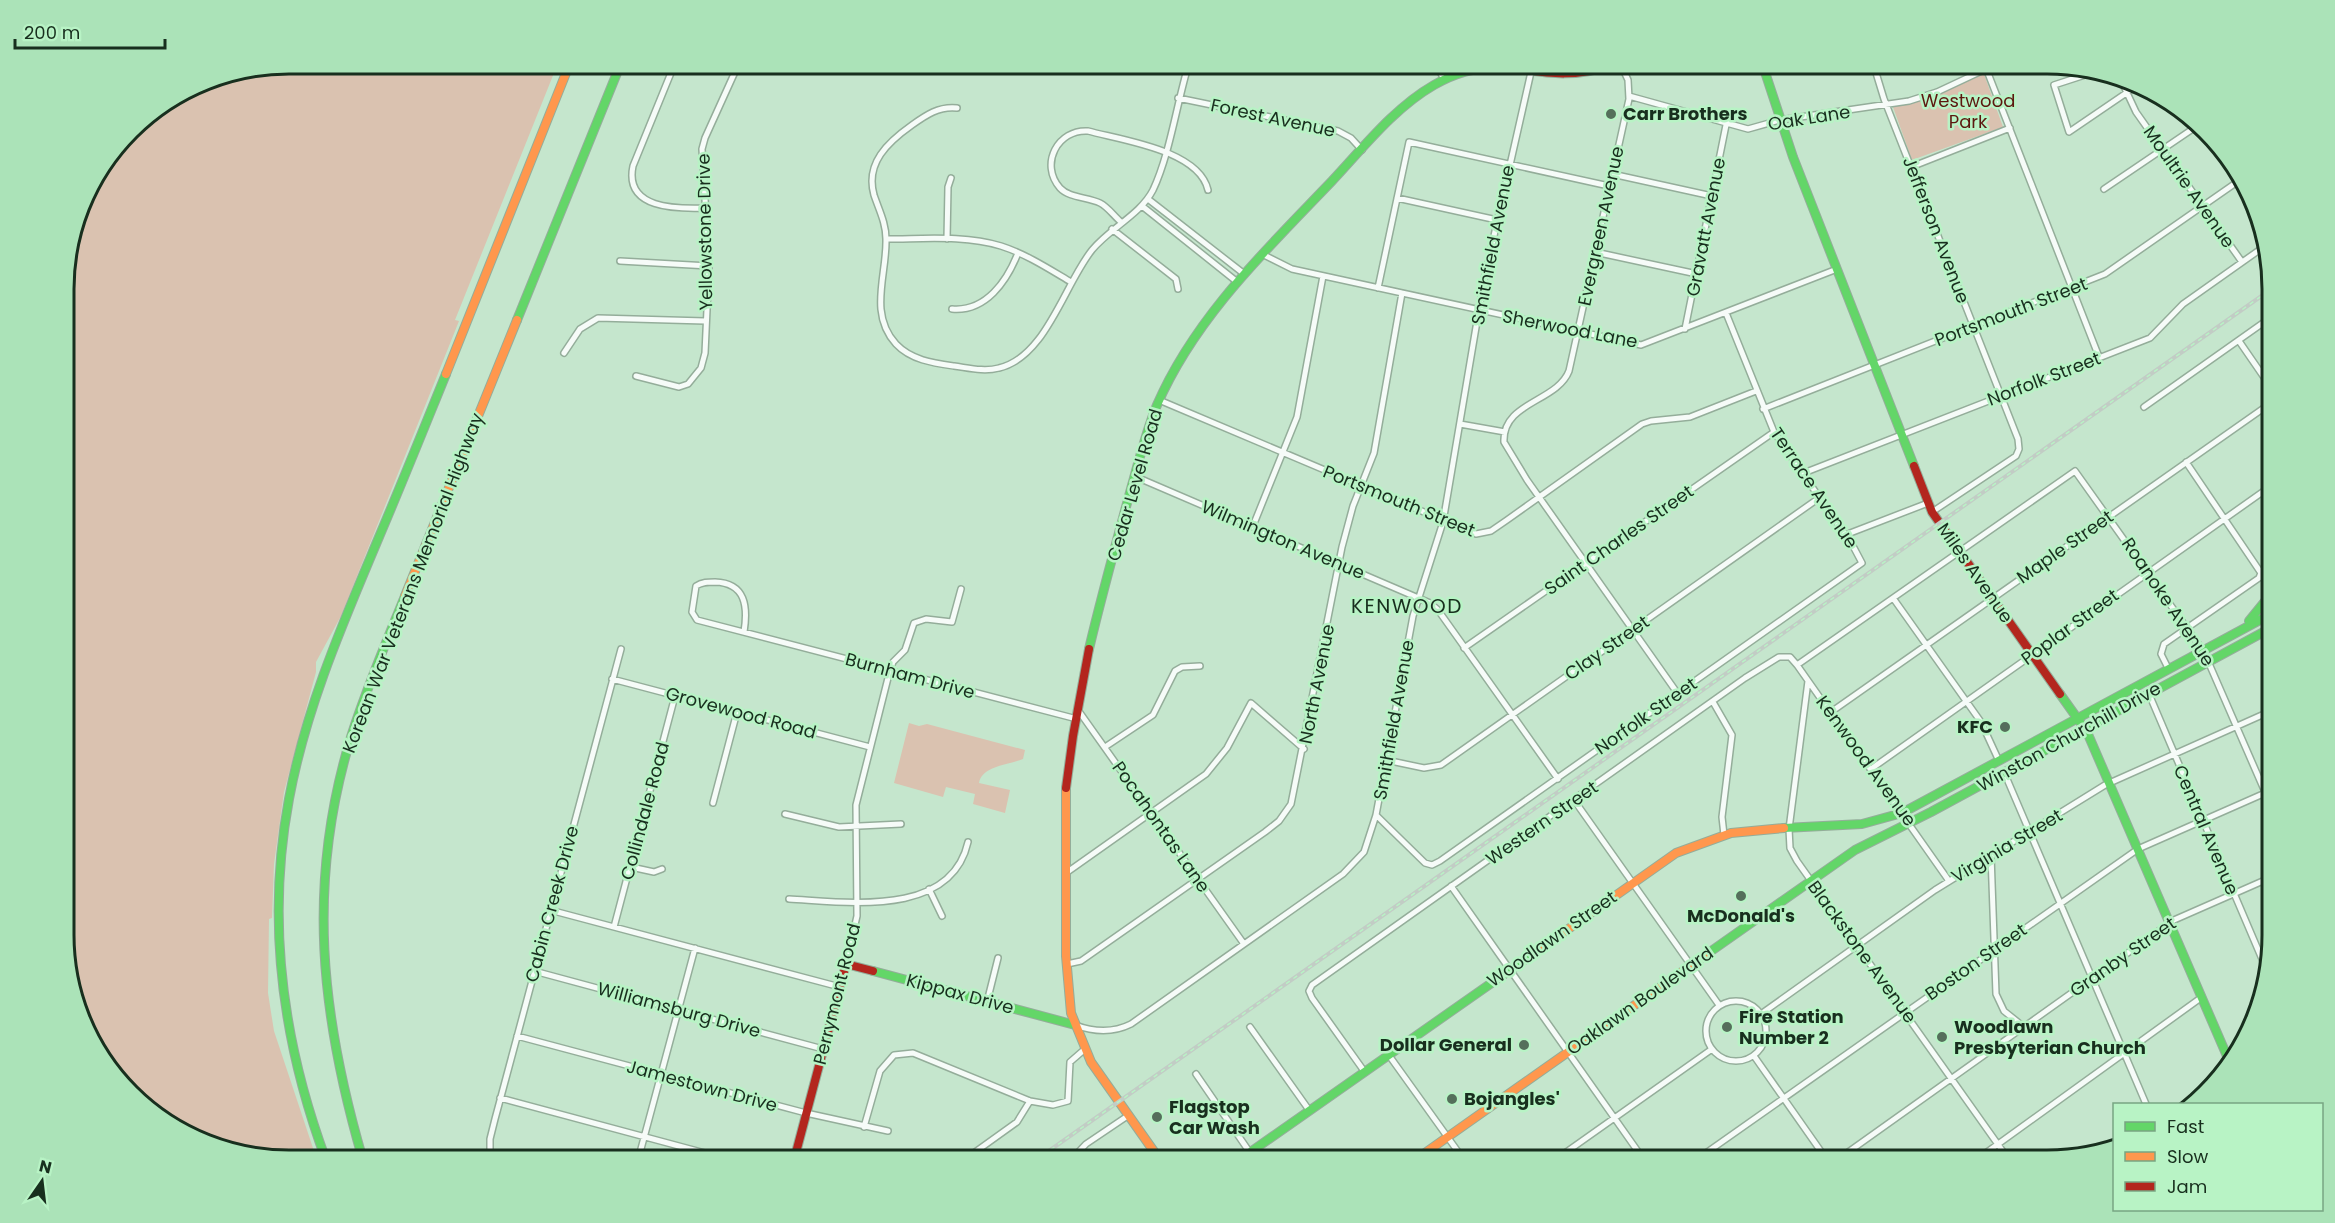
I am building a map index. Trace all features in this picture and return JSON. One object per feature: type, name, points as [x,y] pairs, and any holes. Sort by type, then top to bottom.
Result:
[{"type":"main road","points":[[322,1150],[305,1100],[293,1055],[281,973],[280,864],[294,774],[310,713],[327,668],[566,74]]},
{"type":"main road","name":"Korean War Veterans Memorial Highway","points":[[360,1150],[338,1072],[329,1026],[322,960],[323,886],[337,789],[368,687],[617,74]]},
{"type":"main road","name":"Cedar Level Road","points":[[1153,1150],[1085,1049],[1075,1025],[1069,994],[1067,964],[1065,799],[1077,715],[1099,613],[1134,476],[1159,400],[1193,338],[1236,281],[1416,96],[1444,79],[1458,74]]},
{"type":"main road","name":"Cedar Level Road","points":[[1558,74],[1576,74]]},
{"type":"main road","name":"Miles Avenue","points":[[1765,74],[1780,120],[1932,512],[2085,728],[2226,1053]]},
{"type":"main road","points":[[2237,631],[2262,606]]},
{"type":"main road","points":[[1902,813],[2262,618]]},
{"type":"main road","name":"Winston Churchill Drive","points":[[1866,844],[1910,823],[2262,633]]},
{"type":"main road","name":"Woodlawn Street","points":[[1259,1150],[1309,1110],[1631,883],[1676,854],[1724,835],[1752,830],[1848,827],[1902,813]]},
{"type":"main road","name":"Oaklawn Boulevard","points":[[1429,1150],[1810,880],[1866,844]]},
{"type":"main road","name":"Perrymont Road","points":[[797,1150],[846,964]]},
{"type":"main road","name":"Kippax Drive","points":[[846,964],[1075,1025]]},
{"type":"street","points":[[671,74],[633,166],[631,183],[637,193],[651,203],[683,209],[705,208]]},
{"type":"street","name":"Yellowstone Drive","points":[[636,376],[668,386],[688,384],[702,368],[705,353],[709,266],[702,149],[734,74]]},
{"type":"street","points":[[957,108],[939,109],[923,117],[889,142],[879,156],[872,183],[886,239],[880,301],[884,325],[892,339],[904,351],[931,363],[983,370],[1000,368],[1017,361],[1034,346],[1090,252],[1112,228],[1148,199],[1157,181],[1186,74]]},
{"type":"street","points":[[1441,74],[1444,79]]},
{"type":"street","name":"Smithfield Avenue","points":[[1075,1025],[1101,1030],[1124,1027],[1351,867],[1364,852],[1376,815],[1418,598],[1443,522],[1479,310],[1509,164],[1531,74]]},
{"type":"street","name":"Evergreen Avenue","points":[[1505,432],[1511,418],[1565,379],[1578,332],[1629,96],[1628,80],[1624,74]]},
{"type":"street","name":"Jefferson Avenue","points":[[1877,74],[2014,430],[2019,449],[2016,456],[1932,512]]},
{"type":"street","name":"Oak Lane","points":[[1629,96],[1726,125],[1748,129],[1780,120],[1887,105],[1932,94],[1970,74]]},
{"type":"street","points":[[1988,74],[2099,357]]},
{"type":"street","points":[[2082,77],[2054,85],[2069,132],[2130,91]]},
{"type":"street","name":"Moultrie Avenue","points":[[2124,88],[2163,150],[2242,262]]},
{"type":"street","name":"Forest Avenue","points":[[1179,98],[1338,131],[1351,138],[1362,150]]},
{"type":"street","name":"Gravatt Avenue","points":[[1685,329],[1726,125]]},
{"type":"street","points":[[1911,167],[2010,128]]},
{"type":"street","points":[[2104,189],[2191,130]]},
{"type":"street","points":[[1121,222],[1098,202],[1069,194],[1060,188],[1053,174],[1054,147],[1073,133],[1088,131],[1181,158],[1204,180],[1208,190]]},
{"type":"street","points":[[1378,288],[1409,142],[1609,186]]},
{"type":"street","points":[[1612,174],[1712,196]]},
{"type":"street","points":[[947,238],[948,187],[951,178]]},
{"type":"street","name":"Portsmouth Street","points":[[1763,409],[2110,272],[2234,184]]},
{"type":"street","points":[[1397,198],[1497,220]]},
{"type":"street","points":[[1148,199],[1243,273]]},
{"type":"street","points":[[1142,206],[1236,281]]},
{"type":"street","points":[[1112,228],[1176,279],[1178,289]]},
{"type":"street","points":[[886,239],[947,238],[992,244],[1018,253],[1071,282]]},
{"type":"street","name":"Norfolk Street","points":[[1801,474],[2150,338],[2183,304],[2258,251]]},
{"type":"street","points":[[1595,252],[1696,274]]},
{"type":"street","points":[[952,309],[970,307],[993,293],[1006,279],[1018,253]]},
{"type":"street","name":"Sherwood Lane","points":[[1262,254],[1286,268],[1641,345],[1837,269]]},
{"type":"street","points":[[620,261],[709,266]]},
{"type":"street","points":[[1253,526],[1297,417],[1323,276]]},
{"type":"street","name":"North Avenue","points":[[1067,964],[1081,961],[1198,879],[1284,815],[1295,796],[1349,520],[1374,453],[1402,293]]},
{"type":"street","name":"Terrace Avenue","points":[[1726,313],[1774,432],[1862,563]]},
{"type":"street","points":[[564,353],[580,329],[598,318],[705,321]]},
{"type":"street","points":[[2144,407],[2262,324]]},
{"type":"street","points":[[2239,341],[2262,374]]},
{"type":"street","name":"Portsmouth Street","points":[[1159,400],[1443,522],[1471,533],[1486,533],[1642,424],[1690,417],[1756,391]]},
{"type":"street","name":"Maple Street","points":[[1831,712],[2262,409]]},
{"type":"street","points":[[1460,424],[1505,432],[1505,447],[1678,694]]},
{"type":"street","name":"Saint Charles Street","points":[[1464,648],[1774,432]]},
{"type":"street","points":[[2168,668],[2162,654],[2162,647],[2260,576],[2261,569],[2186,462]]},
{"type":"street","name":"Roanoke Avenue","points":[[1959,552],[1968,543],[2024,504],[2073,471],[2077,471],[2150,571],[2203,649],[2262,778]]},
{"type":"street","name":"Wilmington Avenue","points":[[1134,476],[1435,607],[1558,779]]},
{"type":"street","name":"Poplar Street","points":[[1871,769],[2262,492]]},
{"type":"street","name":"Clay Street","points":[[1386,760],[1424,768],[1437,767],[1819,498]]},
{"type":"street","points":[[1845,536],[1928,503]]},
{"type":"street","points":[[1797,665],[1959,552]]},
{"type":"street","name":"Norfolk Street","points":[[1376,815],[1428,865],[1440,861],[1862,563]]},
{"type":"street","name":"Burnham Drive","points":[[744,632],[746,603],[737,588],[721,582],[702,583],[696,586],[692,612],[694,618],[744,632],[890,670],[1077,715]]},
{"type":"street","name":"Perrymont Road","points":[[846,964],[856,927],[858,902],[856,827],[858,790],[890,670],[893,662],[905,650],[914,623],[926,619],[952,622],[961,589]]},
{"type":"street","points":[[1893,598],[1966,701],[1986,732],[1999,761]]},
{"type":"street","name":"Cabin Creek Drive","points":[[490,1150],[490,1139],[500,1098],[621,649]]},
{"type":"street","name":"Western Street","points":[[1364,1071],[1312,998],[1311,987],[1774,659],[1786,656],[1797,665]]},
{"type":"street","name":"Kenwood Avenue","points":[[1797,665],[1949,881]]},
{"type":"street","points":[[1105,747],[1148,719],[1164,696],[1175,671],[1182,667],[1200,666]]},
{"type":"street","name":"Grovewood Road","points":[[612,679],[870,747]]},
{"type":"street","points":[[1789,829],[1808,681]]},
{"type":"street","name":"Central Avenue","points":[[2148,693],[2260,956]]},
{"type":"street","name":"Collindale Road","points":[[614,927],[675,696]]},
{"type":"street","points":[[1713,702],[1732,735],[1722,817],[1724,835]]},
{"type":"street","points":[[1066,873],[1152,814],[1213,768],[1233,737],[1245,711],[1252,703],[1304,749]]},
{"type":"street","points":[[713,803],[737,712]]},
{"type":"street","name":"Pocahontas Lane","points":[[1077,715],[1105,747],[1244,944]]},
{"type":"street","name":"Virginia Street","points":[[1761,1014],[1949,881],[2110,782],[2262,715]]},
{"type":"street","points":[[2004,772],[2146,1103]]},
{"type":"street","name":"Boston Street","points":[[1710,1150],[2138,849],[2262,794]]},
{"type":"street","points":[[1574,800],[1719,1005]]},
{"type":"street","points":[[784,814],[830,826],[901,824]]},
{"type":"street","name":"Blackstone Avenue","points":[[1789,829],[1790,848],[1810,880],[2002,1150]]},
{"type":"street","points":[[789,899],[891,902],[929,889],[954,872],[963,860],[968,842]]},
{"type":"street","points":[[1991,855],[1994,985],[2004,1011],[2024,1027]]},
{"type":"street","points":[[631,867],[654,872],[662,869]]},
{"type":"street","name":"Granby Street","points":[[1851,1150],[2170,923],[2262,881]]},
{"type":"street","points":[[1451,886],[1637,1150]]},
{"type":"street","points":[[929,889],[942,916]]},
{"type":"street","points":[[550,910],[840,987]]},
{"type":"street","points":[[641,1150],[697,949]]},
{"type":"street","points":[[987,1002],[998,958]]},
{"type":"street","name":"Williamsburg Drive","points":[[534,971],[823,1049]]},
{"type":"street","points":[[1990,1150],[2202,997]]},
{"type":"street","points":[[1733,1002],[1745,1003],[1761,1014],[1766,1026],[1766,1038],[1754,1056],[1744,1061],[1730,1061],[1712,1049],[1708,1039],[1708,1025],[1719,1005],[1733,1002]]},
{"type":"street","points":[[1251,1027],[1309,1110]]},
{"type":"street","name":"Jamestown Drive","points":[[517,1036],[806,1113],[888,1131]]},
{"type":"street","points":[[864,1127],[880,1071],[887,1061],[903,1053],[913,1053],[1030,1101],[1046,1105],[1068,1101],[1070,1062],[1085,1049]]},
{"type":"street","points":[[1569,1150],[1712,1049]]},
{"type":"street","points":[[1388,1054],[1457,1150]]},
{"type":"street","points":[[1754,1056],[1820,1150]]},
{"type":"street","points":[[1196,1074],[1248,1150]]},
{"type":"street","points":[[500,1098],[694,1150]]},
{"type":"street","points":[[978,1150],[1017,1122],[1030,1101]]},
{"type":"street","points":[[1083,1150],[1129,1115]]},
{"type":"green space","points":[[275,74],[554,74],[455,320],[459,321],[341,616],[316,662],[316,672],[284,792],[274,864],[272,918],[269,919],[268,993],[274,1031],[314,1150],[261,1148],[233,1142],[206,1133],[169,1113],[127,1076],[110,1054],[90,1017],[81,990],[74,948],[74,275],[81,233],[102,181],[127,147],[147,127],[181,102],[220,85]]},
{"type":"green space","name":"Westwood Park","points":[[1984,74],[2003,127],[1912,160],[1893,107],[1938,95]]},
{"type":"green space","points":[[909,723],[919,726],[927,724],[1025,750],[1023,759],[990,770],[981,777],[979,783],[1010,790],[1005,813],[973,804],[975,794],[946,787],[943,797],[894,783]]},
{"type":"railway","points":[[1050,1150],[2262,296]]},
{"type":"traffic: fast","points":[[517,320],[617,74]]},
{"type":"traffic: fast","points":[[1089,649],[1153,416],[1173,373],[1191,342],[1234,286],[1380,129],[1419,94],[1459,74]]},
{"type":"traffic: fast","points":[[1766,74],[1793,157],[1914,466]]},
{"type":"traffic: fast","points":[[323,1150],[299,1072],[289,1027],[283,982],[279,937],[279,891],[282,845],[289,799],[315,698],[352,601],[446,374]]},
{"type":"traffic: fast","points":[[360,1150],[337,1054],[329,1002],[324,950],[324,897],[328,845],[337,791],[351,737],[405,596]]},
{"type":"traffic: fast","points":[[2249,621],[2262,605]]},
{"type":"traffic: fast","points":[[1784,828],[1862,824],[1902,813],[2262,619]]},
{"type":"traffic: fast","points":[[1707,954],[1855,850],[1931,812],[2262,633]]},
{"type":"traffic: fast","points":[[2060,694],[2087,732],[2226,1053]]},
{"type":"traffic: fast","points":[[1253,1150],[1540,949]]},
{"type":"traffic: fast","points":[[873,971],[1075,1025]]},
{"type":"traffic: slow","points":[[446,374],[566,74]]},
{"type":"traffic: slow","points":[[405,596],[517,320]]},
{"type":"traffic: slow","points":[[1066,788],[1066,956],[1071,1013],[1091,1062],[1153,1150]]},
{"type":"traffic: slow","points":[[1540,949],[1676,853],[1731,833],[1784,828]]},
{"type":"traffic: slow","points":[[1429,1150],[1707,954]]},
{"type":"traffic: jam","points":[[1914,466],[1932,512],[2060,694]]},
{"type":"traffic: jam","points":[[1066,788],[1089,649]]},
{"type":"traffic: jam","points":[[797,1150],[846,964],[873,971]]},
{"type":"place","name":"Carr Brothers","points":[[1611,114]]},
{"type":"place","name":"KFC","points":[[2005,727]]},
{"type":"place","name":"McDonald's","points":[[1741,896]]},
{"type":"place","name":"Fire Station Number 2","points":[[1727,1027]]},
{"type":"place","name":"Woodlawn Presbyterian Church","points":[[1942,1037]]},
{"type":"place","name":"Dollar General","points":[[1524,1045]]},
{"type":"place","name":"Bojangles'","points":[[1452,1099]]},
{"type":"place","name":"Flagstop Car Wash","points":[[1157,1117]]},
{"type":"district","name":"KENWOOD","points":[[1407,606]]}]
